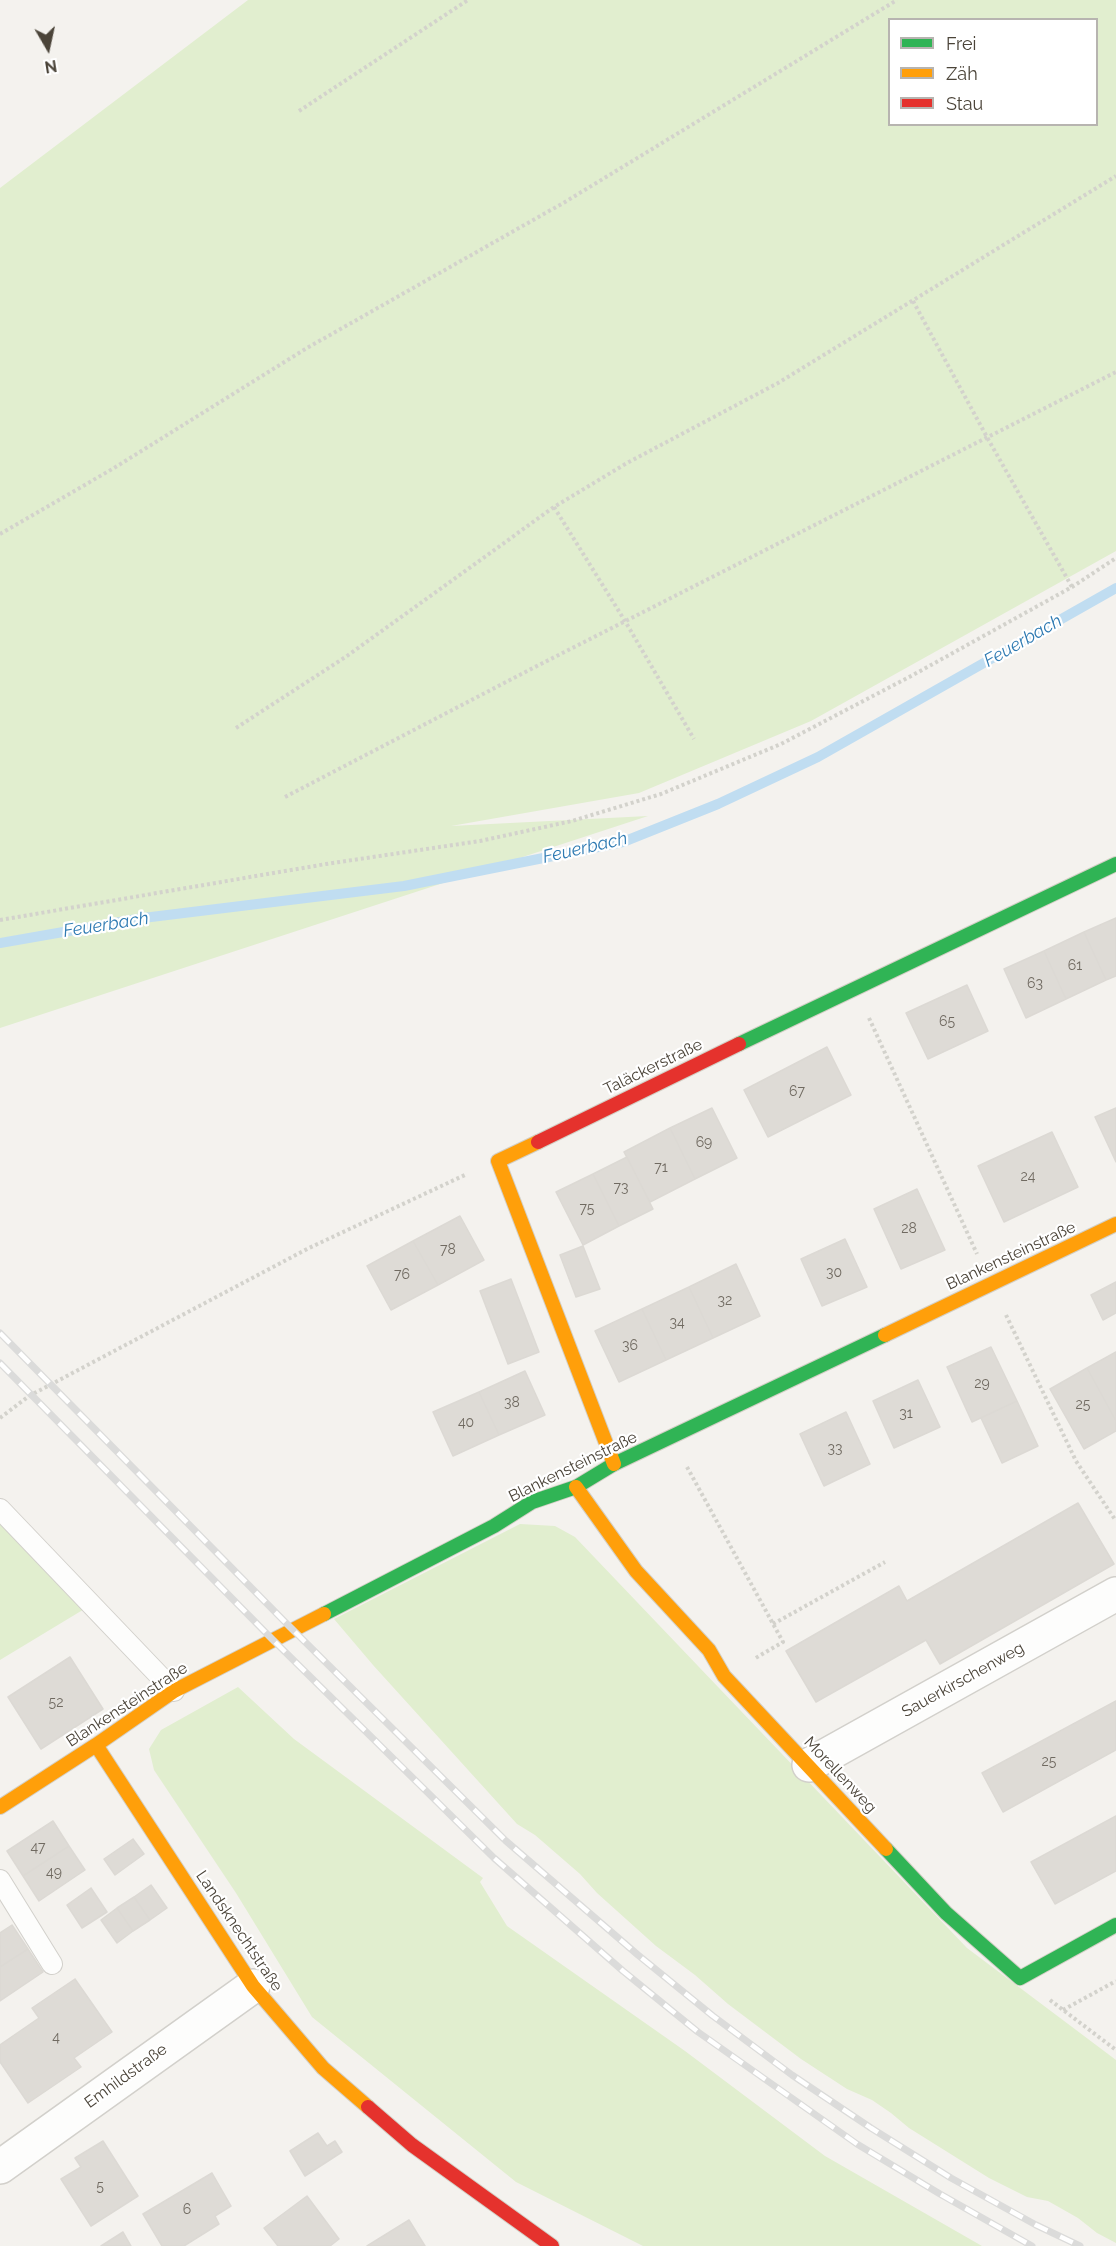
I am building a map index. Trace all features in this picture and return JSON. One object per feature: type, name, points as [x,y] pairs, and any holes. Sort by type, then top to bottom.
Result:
[{"type":"street","name":"Taläckerstraße","points":[[498,1161],[1116,864]]},
{"type":"street","points":[[498,1161],[614,1464]]},
{"type":"street","name":"Blankensteinstraße","points":[[0,1807],[96,1745],[174,1690],[494,1526],[532,1502],[576,1487],[614,1464],[1116,1224]]},
{"type":"street","name":"Morellenweg","points":[[576,1487],[636,1571],[708,1650],[724,1676],[810,1765],[946,1913],[1020,1978]]},
{"type":"street","name":"Sauerkirschenweg","points":[[810,1765],[1116,1594]]},
{"type":"street","name":"Landsknechtstraße","points":[[96,1745],[253,1986],[332,2076],[412,2145],[552,2246]]},
{"type":"street","points":[[1020,1978],[1116,1925]]},
{"type":"street","name":"Emhildstraße","points":[[0,2167],[253,1986]]},
{"type":"lane","points":[[0,1509],[174,1690]]},
{"type":"lane","points":[[0,1880],[52,1964]]},
{"type":"path","points":[[298,111],[468,0]]},
{"type":"path","points":[[0,534],[114,468],[307,348],[565,202],[897,0]]},
{"type":"path","points":[[236,728],[347,656],[554,507],[627,463],[778,383],[1116,176]]},
{"type":"path","points":[[913,301],[1072,587]]},
{"type":"path","points":[[285,797],[625,621],[988,439],[1116,372]]},
{"type":"path","points":[[554,507],[625,621],[694,739]]},
{"type":"path","points":[[0,920],[326,864],[480,841],[572,821],[662,794],[781,744],[913,675],[1072,587],[1116,558]]},
{"type":"path","points":[[855,988],[1076,1461],[1116,1521]]},
{"type":"path","points":[[0,1418],[29,1396],[309,1248],[456,1178],[498,1161]]},
{"type":"path","points":[[688,1470],[783,1642]]},
{"type":"path","points":[[772,1624],[885,1562]]},
{"type":"path","points":[[1020,1978],[1116,2050]]},
{"type":"path","points":[[1063,2010],[1116,1981]]},
{"type":"green space","points":[[248,0],[1116,0],[1116,551],[811,721],[639,793],[451,826],[648,816],[0,1028],[0,188]]},
{"type":"green space","points":[[0,1520],[86,1608],[0,1660]]},
{"type":"green space","points":[[520,1524],[555,1526],[575,1537],[967,1948],[1116,2060],[1116,2243],[1048,2201],[1027,2197],[989,2178],[909,2128],[872,2100],[847,2089],[801,2059],[728,2004],[695,1975],[656,1946],[535,1835],[517,1824],[334,1619]]},
{"type":"green space","points":[[238,1687],[294,1739],[483,1878],[480,1882],[507,1926],[685,2051],[825,2156],[982,2246],[643,2246],[516,2182],[312,2017],[236,1893],[154,1770],[149,1749],[161,1730]]},
{"type":"building","points":[[1116,918],[1116,976],[1106,980],[1084,932]]},
{"type":"building","points":[[1084,932],[1106,980],[1066,999],[1044,951]]},
{"type":"building","points":[[1044,951],[1066,999],[1026,1018],[1004,969]]},
{"type":"building","points":[[967,985],[988,1031],[928,1059],[906,1013]]},
{"type":"building","points":[[827,1047],[851,1095],[768,1137],[744,1090]]},
{"type":"building","points":[[712,1108],[737,1158],[695,1179],[670,1128]]},
{"type":"building","points":[[1116,1108],[1116,1162],[1095,1117]]},
{"type":"building","points":[[670,1128],[695,1179],[650,1202],[624,1152]]},
{"type":"building","points":[[1052,1132],[1078,1187],[1004,1222],[978,1166]]},
{"type":"building","points":[[627,1157],[653,1209],[619,1226],[593,1174]]},
{"type":"building","points":[[593,1174],[619,1226],[583,1245],[556,1192]]},
{"type":"building","points":[[917,1189],[945,1250],[901,1269],[874,1209]]},
{"type":"building","points":[[460,1216],[484,1260],[438,1285],[413,1241]]},
{"type":"building","points":[[845,1239],[867,1287],[822,1306],[801,1259]]},
{"type":"building","points":[[413,1241],[438,1285],[391,1310],[367,1266]]},
{"type":"building","points":[[583,1246],[600,1289],[576,1297],[560,1255]]},
{"type":"building","points":[[736,1264],[760,1316],[713,1338],[689,1287]]},
{"type":"building","points":[[511,1279],[539,1352],[508,1364],[480,1291]]},
{"type":"building","points":[[1116,1282],[1116,1313],[1103,1320],[1091,1295]]},
{"type":"building","points":[[689,1287],[713,1338],[666,1360],[642,1309]]},
{"type":"building","points":[[642,1309],[666,1360],[619,1382],[595,1331]]},
{"type":"building","points":[[991,1347],[1017,1401],[972,1422],[947,1367]]},
{"type":"building","points":[[1116,1352],[1116,1421],[1087,1368]]},
{"type":"building","points":[[1087,1368],[1116,1421],[1116,1431],[1084,1449],[1050,1389]]},
{"type":"building","points":[[525,1371],[545,1415],[499,1435],[479,1392]]},
{"type":"building","points":[[918,1380],[940,1427],[894,1448],[873,1401]]},
{"type":"building","points":[[479,1392],[499,1435],[453,1456],[433,1412]]},
{"type":"building","points":[[1017,1401],[1038,1446],[1002,1463],[981,1418]]},
{"type":"building","points":[[846,1412],[870,1464],[824,1486],[800,1434]]},
{"type":"building","points":[[1078,1503],[1114,1564],[940,1664],[926,1640],[816,1702],[786,1651],[899,1586],[907,1601]]},
{"type":"building","points":[[70,1657],[103,1709],[41,1749],[8,1697]]},
{"type":"building","points":[[1116,1701],[1116,1750],[1003,1812],[982,1773]]},
{"type":"building","points":[[1116,1816],[1116,1871],[1055,1904],[1031,1862]]},
{"type":"building","points":[[53,1821],[69,1846],[23,1876],[7,1851]]},
{"type":"building","points":[[133,1839],[144,1854],[115,1875],[104,1859]]},
{"type":"building","points":[[69,1846],[85,1870],[39,1901],[23,1876]]},
{"type":"building","points":[[151,1885],[167,1908],[150,1920],[134,1897]]},
{"type":"building","points":[[91,1888],[107,1912],[82,1928],[67,1905]]},
{"type":"building","points":[[134,1897],[150,1920],[133,1931],[117,1908]]},
{"type":"building","points":[[117,1908],[133,1931],[117,1943],[101,1920]]},
{"type":"building","points":[[12,1925],[28,1949],[0,1967],[0,1933]]},
{"type":"building","points":[[28,1949],[43,1972],[0,2001],[0,1967]]},
{"type":"building","points":[[75,1979],[112,2032],[74,2058],[81,2067],[28,2103],[0,2062],[0,2045],[39,2018],[32,2008]]},
{"type":"building","points":[[318,2133],[327,2146],[335,2141],[342,2152],[305,2176],[290,2151]]},
{"type":"building","points":[[103,2141],[138,2196],[91,2226],[61,2179],[81,2167],[75,2158]]},
{"type":"building","points":[[212,2173],[231,2206],[215,2216],[219,2224],[184,2246],[162,2246],[143,2214]]},
{"type":"building","points":[[307,2196],[339,2239],[330,2246],[278,2246],[264,2228]]},
{"type":"building","points":[[409,2220],[425,2246],[367,2246]]},
{"type":"building","points":[[123,2232],[131,2246],[101,2246]]},
{"type":"waterway","name":"Feuerbach","points":[[0,943],[143,918],[404,886],[623,842],[718,804],[818,757],[1116,588]]},
{"type":"railway","points":[[0,1333],[290,1627],[506,1841],[638,1955],[713,2016],[792,2075],[871,2128],[951,2178],[1036,2225],[1080,2246]]},
{"type":"railway","points":[[0,1363],[272,1639],[494,1858],[623,1971],[698,2032],[857,2144],[1032,2246]]},
{"type":"traffic: fast","points":[[739,1044],[1116,864]]},
{"type":"traffic: fast","points":[[324,1614],[494,1526],[532,1502],[576,1487],[614,1464],[885,1335]]},
{"type":"traffic: fast","points":[[886,1849],[946,1913],[1020,1978],[1116,1925]]},
{"type":"traffic: slow","points":[[538,1142],[498,1161],[614,1464]]},
{"type":"traffic: slow","points":[[885,1335],[1116,1224]]},
{"type":"traffic: slow","points":[[576,1487],[636,1571],[709,1650],[724,1676],[886,1849]]},
{"type":"traffic: slow","points":[[0,1807],[174,1691],[324,1614]]},
{"type":"traffic: slow","points":[[96,1745],[253,1986],[323,2068],[368,2107]]},
{"type":"traffic: jam","points":[[538,1142],[739,1044]]},
{"type":"traffic: jam","points":[[368,2107],[412,2145],[552,2246]]}]
